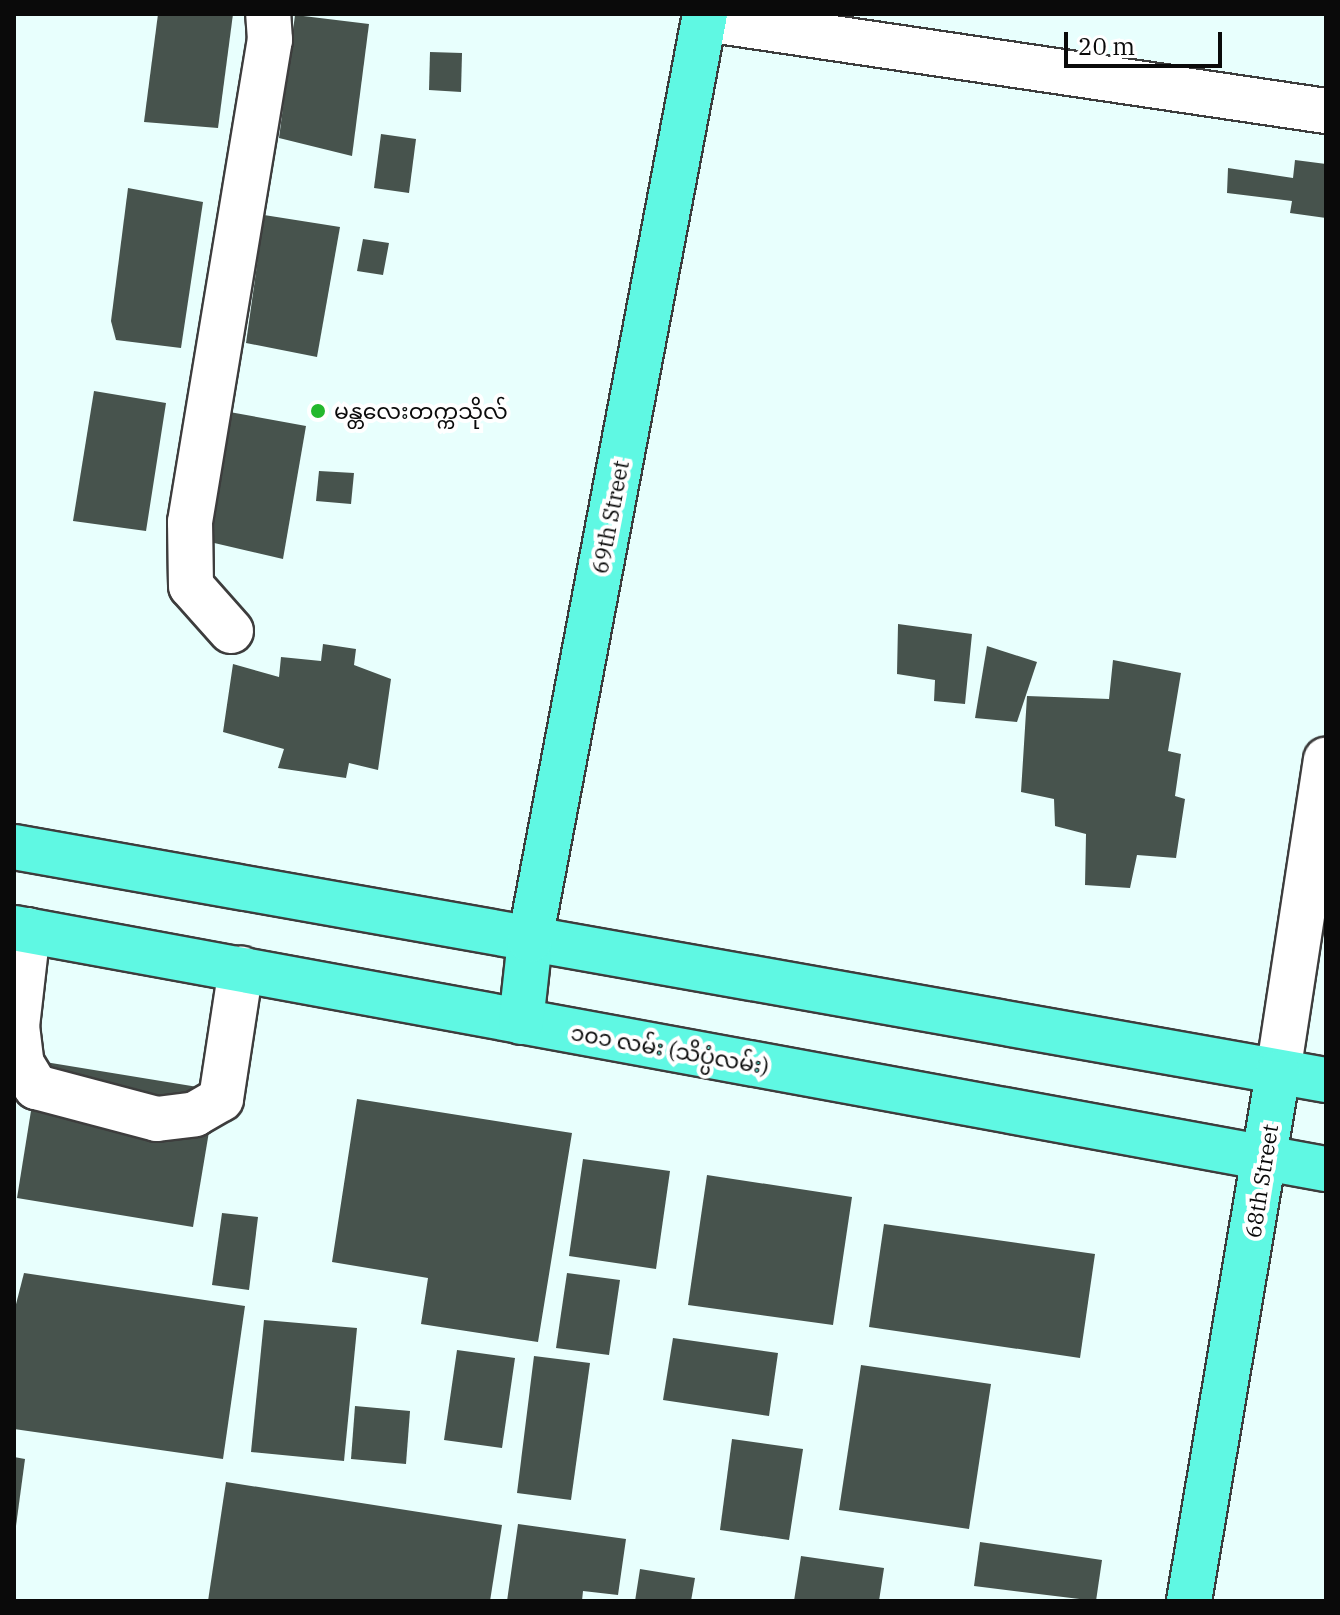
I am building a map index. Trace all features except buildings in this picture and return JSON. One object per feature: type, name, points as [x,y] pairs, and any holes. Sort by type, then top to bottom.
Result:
[{"type":"main road","name":"69th Street","points":[[521,1022],[530,940],[705,16]]},
{"type":"main road","points":[[14,847],[1326,1080]]},
{"type":"main road","name":"၁၀၁ လမ်း (သိပ္ပံလမ်း)","points":[[21,929],[1326,1169]]},
{"type":"main road","name":"68th Street","points":[[1189,1601],[1266,1159],[1278,1073]]},
{"type":"street","points":[[231,631],[191,586],[190,522],[270,40],[268,14]]},
{"type":"street","points":[[705,16],[1326,111]]},
{"type":"street","name":"68th Street","points":[[1278,1073],[1326,760]]},
{"type":"street","points":[[21,929],[17,1026],[22,1064],[36,1087],[157,1119],[195,1114],[221,1099],[241,969]]},
{"type":"place","name":"မန္တလေးတက္ကသိုလ်","points":[[318,411]]}]
